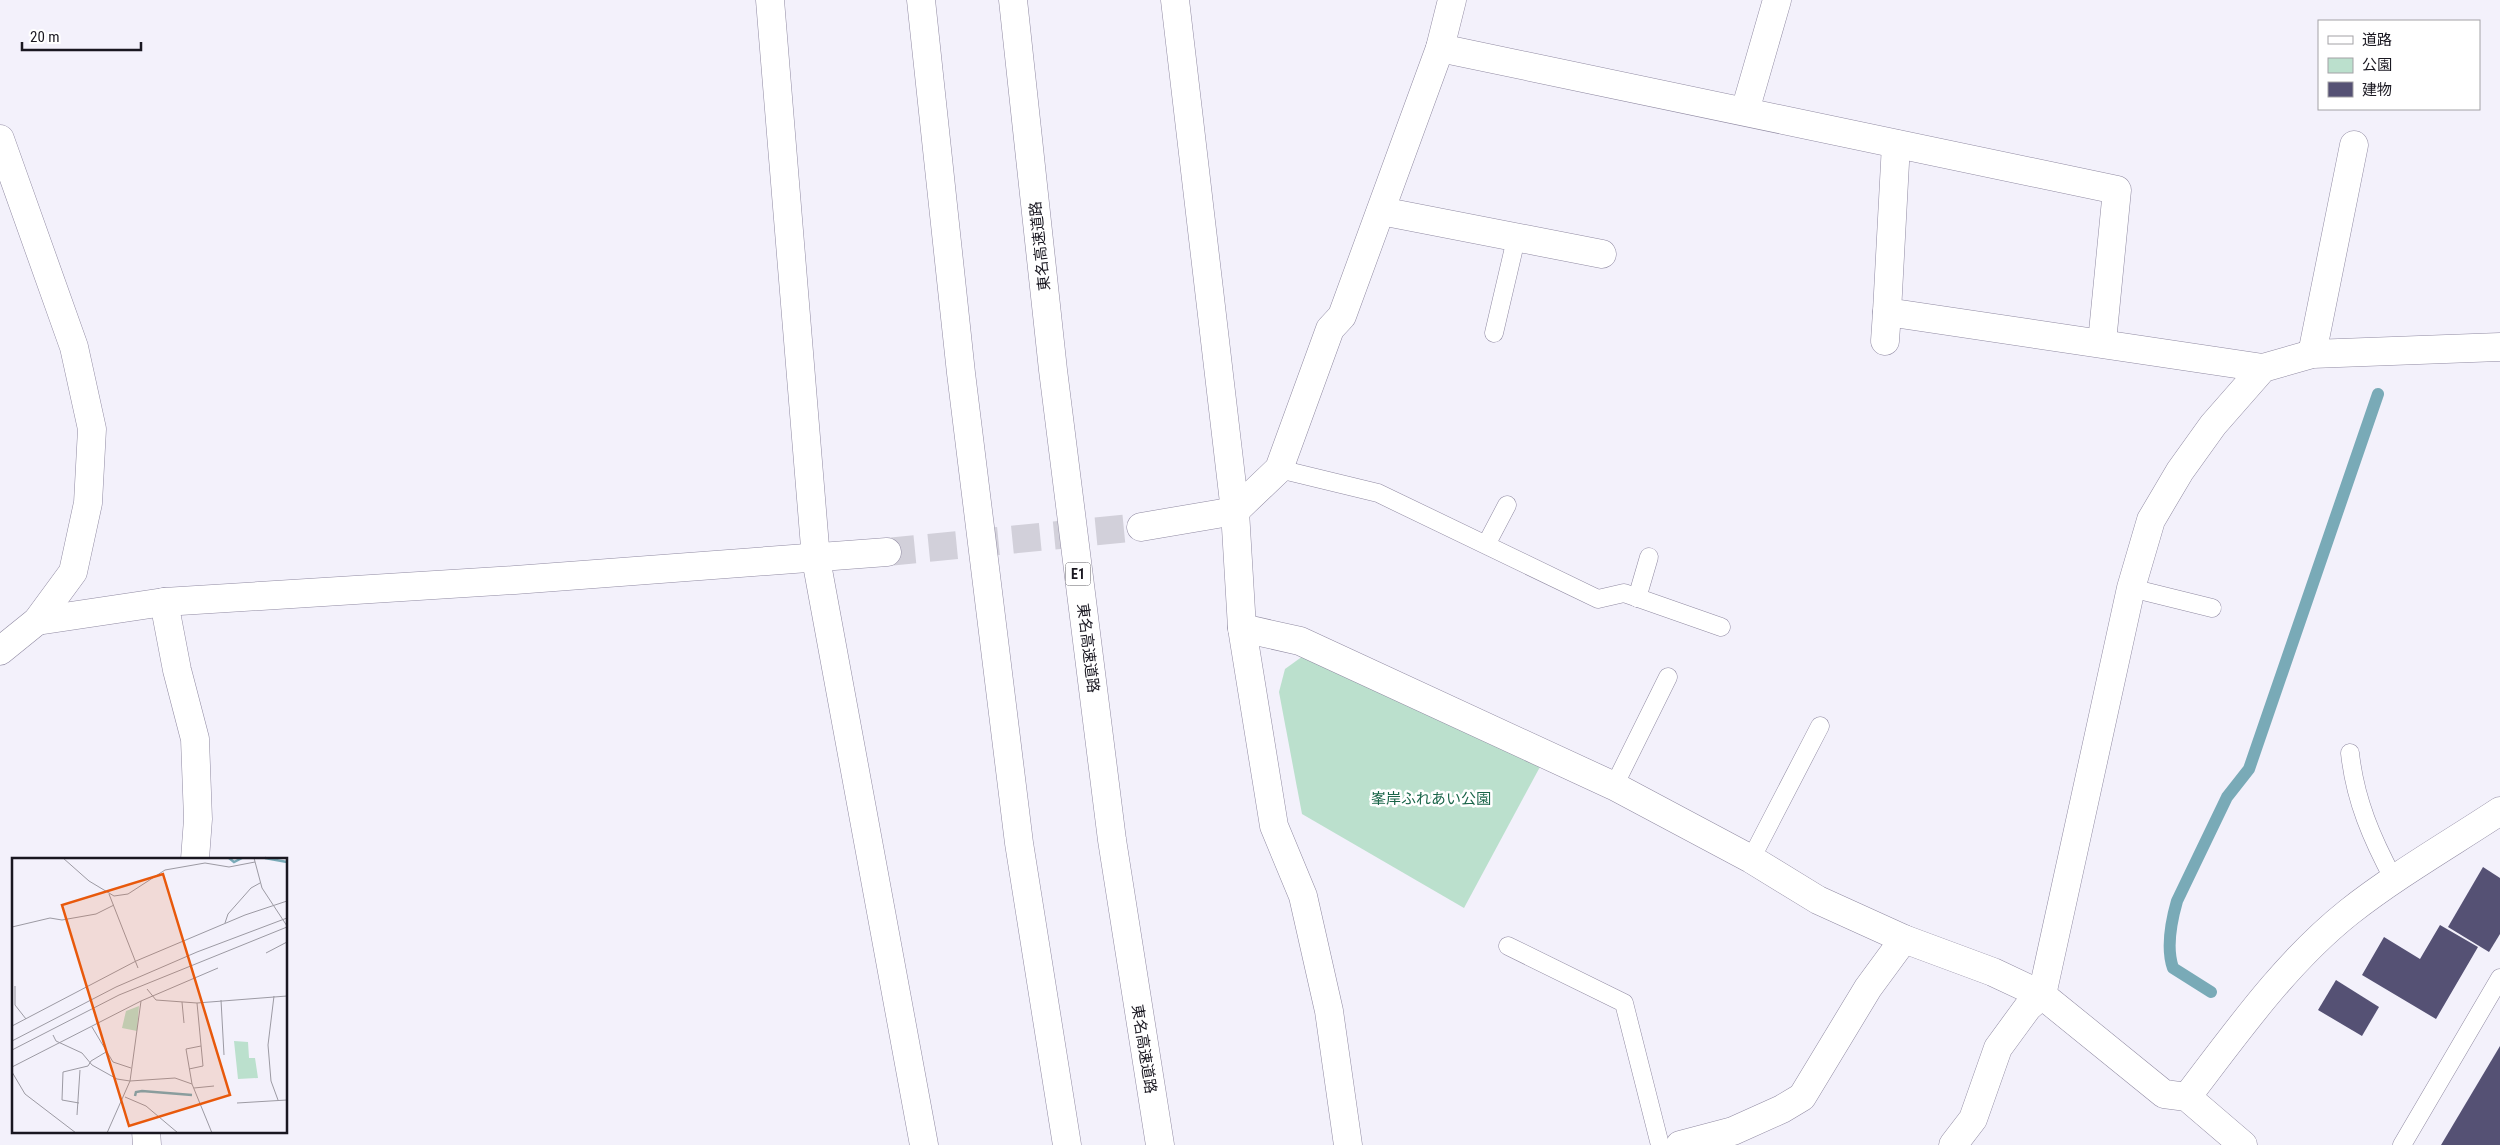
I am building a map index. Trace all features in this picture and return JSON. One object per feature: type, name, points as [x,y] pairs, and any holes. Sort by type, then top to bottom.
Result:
[{"type":"main road","points":[[770,0],[816,559],[924,1145]]},
{"type":"main road","points":[[921,0],[961,373],[1019,843],[1067,1145]]},
{"type":"main road","name":"東名高速道路","points":[[1014,0],[1053,370],[1112,840],[1160,1145]]},
{"type":"main road","points":[[1175,0],[1235,511],[1242,628],[1274,826],[1303,896],[1329,1011],[1348,1145]]},
{"type":"main road","points":[[1140,526],[1235,511],[1279,469],[1330,329],[1342,316],[1381,211],[1440,48],[1452,0]]},
{"type":"main road","points":[[1745,111],[1778,0]]},
{"type":"main road","points":[[1440,48],[2117,190],[2102,342]]},
{"type":"main road","points":[[0,139],[74,347],[92,429],[88,503],[73,572],[37,621],[0,651]]},
{"type":"main road","points":[[1885,342],[1896,144]]},
{"type":"main road","points":[[2312,354],[2354,145]]},
{"type":"main road","points":[[1381,211],[1516,239],[1602,254]]},
{"type":"main road","points":[[1887,312],[2102,342],[2263,368],[2312,354],[2500,347]]},
{"type":"main road","points":[[1953,1145],[1973,1119],[1998,1048],[2028,1007],[2042,995],[2131,588],[2151,520],[2180,471],[2213,425],[2263,368]]},
{"type":"main road","points":[[37,621],[164,602],[524,580],[816,559],[887,552]]},
{"type":"main road","points":[[164,602],[177,670],[195,739],[198,819],[195,858]]},
{"type":"main road","points":[[1242,628],[1300,641],[1614,786],[1751,859],[1818,900],[1904,939],[1993,972],[2042,995],[2164,1094],[2187,1097],[2243,1145]]},
{"type":"main road","points":[[2187,1097],[2242,1024],[2299,958],[2348,913],[2394,880],[2500,811]]},
{"type":"main road","points":[[1680,1145],[1733,1131],[1782,1109],[1802,1097],[1868,988],[1904,939]]},
{"type":"main road","points":[[146,1132],[147,1145]]},
{"type":"lane","points":[[1494,333],[1516,239]]},
{"type":"lane","points":[[1279,469],[1378,493],[1598,599],[1624,593],[1721,627]]},
{"type":"lane","points":[[1487,544],[1507,505]]},
{"type":"lane","points":[[1637,598],[1649,558]]},
{"type":"lane","points":[[2131,588],[2212,608]]},
{"type":"lane","points":[[1614,786],[1668,677]]},
{"type":"lane","points":[[1751,859],[1820,726]]},
{"type":"lane","points":[[2350,753],[2352,775],[2372,839],[2394,880]]},
{"type":"lane","points":[[1508,946],[1624,1003],[1660,1145]]},
{"type":"lane","points":[[2402,1145],[2500,978]]},
{"type":"green space","name":"峯岸ふれあい公園","points":[[1303,656],[1541,765],[1464,908],[1302,814],[1279,692],[1285,669]]},
{"type":"building","points":[[2483,867],[2500,878],[2500,934],[2489,952],[2448,927]]},
{"type":"building","points":[[2440,925],[2478,947],[2436,1019],[2362,975],[2384,937],[2420,959]]},
{"type":"building","points":[[2336,980],[2379,1007],[2362,1036],[2318,1010]]},
{"type":"building","points":[[2500,1046],[2500,1145],[2441,1145]]},
{"type":"waterway","points":[[2211,992],[2173,968],[2170,952],[2170,935],[2177,901],[2227,797],[2249,769],[2378,394]]},
{"type":"tunnel","points":[[887,552],[1141,527]]}]
